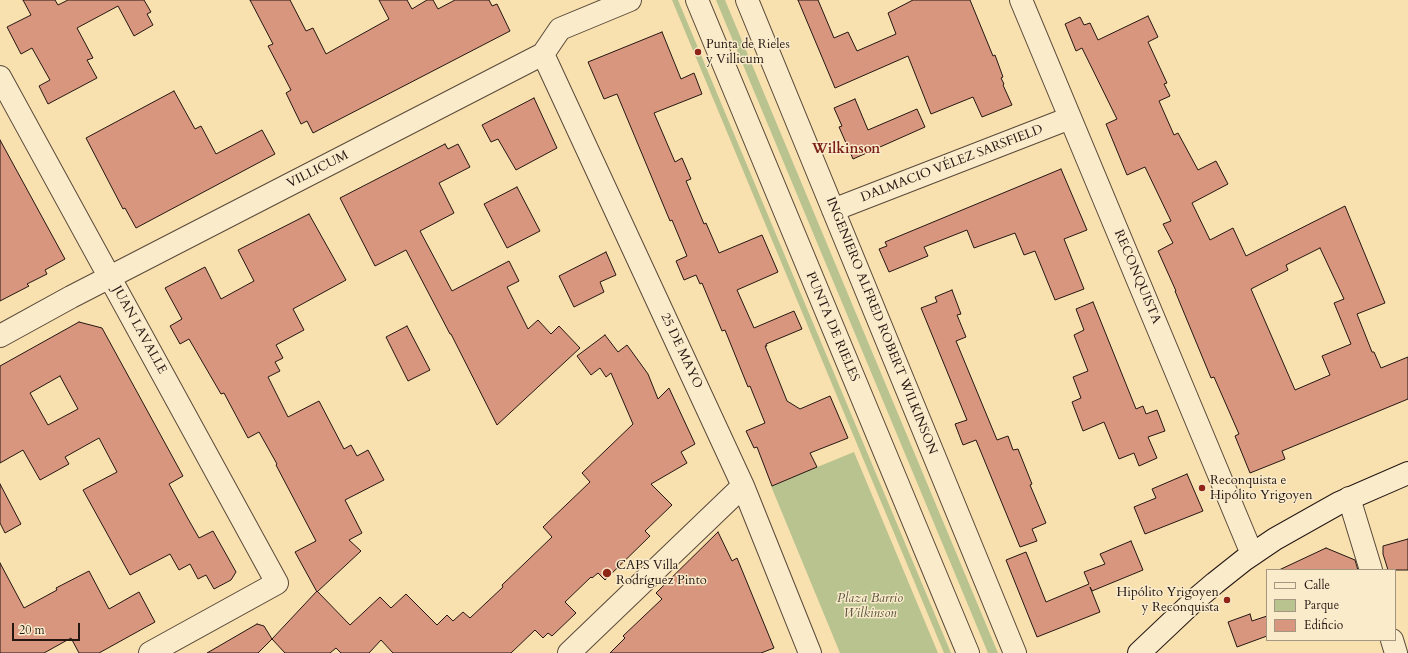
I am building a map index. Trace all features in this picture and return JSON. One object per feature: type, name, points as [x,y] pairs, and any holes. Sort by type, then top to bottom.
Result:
[{"type":"street","name":"VILLICUM","points":[[0,336],[109,277],[543,54],[560,29],[630,0]]},
{"type":"street","name":"PUNTA DE RIELES","points":[[697,0],[968,653]]},
{"type":"street","name":"INGENIERO ALFRED ROBERT WILKINSON","points":[[747,0],[1015,653]]},
{"type":"street","name":"RECONQUISTA","points":[[1021,0],[1252,554]]},
{"type":"street","name":"25 DE MAYO","points":[[543,54],[743,486],[810,653]]},
{"type":"street","name":"JUAN LAVALLE","points":[[0,77],[277,583],[150,653]]},
{"type":"street","name":"DALMACIO VÉLEZ SARSFIELD","points":[[834,210],[1070,118]]},
{"type":"street","points":[[1139,653],[1195,600],[1252,554],[1296,526],[1349,498],[1408,472]]},
{"type":"street","points":[[570,653],[743,486]]},
{"type":"street","points":[[1349,498],[1371,569]]},
{"type":"street","points":[[1392,641],[1396,653]]},
{"type":"green space","points":[[672,0],[678,0],[951,653],[944,653]]},
{"type":"green space","points":[[716,0],[725,0],[998,653],[988,653]]},
{"type":"green space","name":"Plaza Barrio Wilkinson","points":[[854,452],[938,653],[840,653],[771,486]]},
{"type":"building","points":[[23,0],[55,0],[58,5],[68,0],[144,0],[151,12],[147,14],[153,25],[134,36],[118,6],[77,28],[93,58],[87,60],[97,78],[48,104],[39,86],[50,80],[32,48],[21,54],[7,27],[31,15]]},
{"type":"building","points":[[250,0],[290,0],[306,31],[313,28],[326,54],[389,19],[379,0],[407,0],[412,9],[427,0],[433,0],[438,9],[455,0],[489,0],[492,6],[497,4],[510,31],[313,133],[307,121],[301,124],[286,93],[291,90],[268,46],[273,44]]},
{"type":"building","points":[[798,0],[818,0],[834,38],[848,32],[857,51],[896,34],[888,13],[913,0],[970,0],[993,56],[995,55],[1003,77],[1001,78],[1004,84],[1003,85],[1012,105],[982,117],[973,97],[931,114],[908,56],[835,88]]},
{"type":"building","points":[[1148,16],[1158,37],[1148,42],[1167,83],[1164,84],[1170,96],[1159,101],[1174,135],[1178,133],[1198,170],[1216,161],[1228,184],[1192,203],[1210,240],[1233,228],[1246,256],[1345,206],[1385,303],[1357,314],[1372,352],[1374,352],[1381,368],[1408,357],[1408,399],[1282,451],[1285,459],[1250,473],[1235,436],[1239,434],[1214,377],[1211,378],[1176,291],[1158,251],[1173,243],[1163,224],[1171,221],[1145,167],[1127,175],[1106,124],[1117,119],[1082,48],[1076,51],[1065,24],[1080,17],[1084,25],[1090,23],[1098,40]],"holes":[[[1320,248],[1344,299],[1334,303],[1351,344],[1322,356],[1330,375],[1295,390],[1251,289],[1288,270],[1286,265]]]},
{"type":"building","points":[[662,32],[681,79],[694,73],[702,94],[654,113],[675,162],[682,158],[691,179],[686,181],[704,224],[706,223],[719,253],[762,235],[778,272],[737,290],[754,328],[794,311],[802,329],[766,344],[767,346],[765,346],[787,401],[800,409],[830,396],[848,438],[810,453],[817,467],[772,486],[757,447],[754,448],[746,431],[765,423],[750,386],[748,387],[725,330],[722,331],[702,283],[700,284],[696,275],[684,280],[676,261],[687,256],[672,220],[670,221],[617,94],[604,99],[588,62]]},
{"type":"building","points":[[174,91],[195,129],[201,126],[216,154],[262,130],[275,154],[136,228],[125,208],[123,209],[86,138]]},
{"type":"building","points":[[534,98],[557,148],[516,170],[498,139],[491,142],[482,125]]},
{"type":"building","points":[[855,99],[868,130],[917,109],[925,127],[853,159],[839,127],[842,126],[834,108]]},
{"type":"building","points":[[0,140],[65,259],[45,270],[47,274],[27,284],[29,286],[0,301]]},
{"type":"building","points":[[445,144],[448,149],[458,144],[470,167],[439,183],[454,213],[420,231],[452,291],[509,261],[519,281],[507,287],[528,329],[538,320],[551,334],[559,326],[580,348],[497,425],[406,250],[375,266],[340,198]]},
{"type":"building","points":[[1061,169],[1087,230],[1064,239],[1084,289],[1055,300],[1035,251],[1024,255],[1015,233],[974,248],[967,230],[924,247],[928,256],[889,272],[879,249],[887,246],[885,242]]},
{"type":"building","points":[[517,187],[540,231],[507,248],[484,204]]},
{"type":"building","points":[[309,214],[346,280],[293,309],[304,330],[276,345],[283,358],[275,362],[280,371],[268,377],[288,417],[319,401],[344,449],[351,445],[357,456],[368,450],[384,480],[345,500],[362,533],[349,540],[361,551],[317,592],[295,552],[316,541],[259,432],[248,438],[224,393],[221,394],[189,339],[180,344],[170,326],[182,319],[165,288],[205,267],[221,299],[254,281],[238,250]]},
{"type":"building","points":[[606,252],[616,275],[600,282],[604,292],[574,307],[559,276]]},
{"type":"building","points":[[952,290],[961,314],[957,315],[966,337],[956,341],[997,440],[1008,436],[1013,450],[1018,449],[1032,484],[1030,485],[1046,523],[1032,529],[1037,541],[1020,547],[976,440],[963,445],[955,424],[967,420],[921,308],[937,302],[935,297]]},
{"type":"building","points":[[1093,302],[1136,409],[1143,406],[1146,414],[1157,410],[1165,431],[1148,437],[1157,458],[1139,466],[1134,453],[1119,459],[1104,422],[1083,431],[1072,402],[1081,398],[1073,377],[1088,371],[1074,335],[1084,330],[1076,309]]},
{"type":"building","points":[[79,322],[102,328],[183,476],[169,484],[199,538],[213,531],[236,572],[231,580],[214,589],[206,575],[198,579],[190,564],[179,570],[170,554],[130,575],[83,490],[117,472],[99,438],[65,457],[69,464],[40,480],[23,450],[0,463],[0,366]],"holes":[[[60,376],[78,409],[48,425],[30,393]]]},
{"type":"building","points":[[407,326],[430,370],[408,381],[386,337]]},
{"type":"building","points":[[605,335],[618,352],[627,345],[648,374],[658,399],[669,388],[695,444],[681,452],[687,463],[651,484],[672,505],[645,531],[650,536],[605,580],[598,573],[592,578],[591,577],[565,602],[576,613],[552,636],[548,633],[543,638],[535,630],[511,653],[393,653],[381,640],[369,653],[341,653],[336,648],[330,653],[285,653],[272,639],[317,591],[350,625],[380,597],[391,608],[406,594],[437,625],[447,615],[453,621],[463,612],[470,618],[503,587],[502,585],[552,537],[543,527],[590,482],[582,473],[633,424],[611,373],[606,377],[600,368],[591,375],[577,356]]},
{"type":"building","points":[[1187,474],[1203,511],[1145,534],[1134,507],[1156,498],[1152,489]]},
{"type":"building","points":[[0,484],[21,524],[5,533],[0,523]]},
{"type":"building","points":[[718,532],[732,561],[737,558],[774,648],[761,653],[610,653],[625,638],[623,636],[662,599],[656,593]]},
{"type":"building","points":[[1408,539],[1408,570],[1388,569],[1383,554],[1383,546]]},
{"type":"building","points":[[1131,541],[1143,570],[1092,591],[1090,587],[1100,612],[1037,637],[1006,560],[1026,552],[1046,602],[1089,584],[1084,572],[1105,564],[1100,554]]},
{"type":"building","points":[[1326,548],[1355,560],[1358,569],[1281,569]]},
{"type":"building","points":[[0,563],[24,608],[57,590],[56,588],[89,571],[109,609],[139,592],[155,622],[99,653],[79,653],[71,638],[44,653],[0,653]]},
{"type":"building","points":[[1250,614],[1252,621],[1266,616],[1266,636],[1237,647],[1228,622]]},
{"type":"building","points":[[257,624],[264,626],[272,639],[258,653],[207,653]]},
{"type":"place","name":"Punta de Rieles y Villicum","points":[[698,52]]},
{"type":"place","name":"Reconquista e Hipólito Yrigoyen","points":[[1202,488]]},
{"type":"place","name":"CAPS Villa Rodríguez Pinto","points":[[607,573]]},
{"type":"place","name":"Hipólito Yrigoyen y Reconquista","points":[[1227,600]]},
{"type":"district","name":"Wilkinson","points":[[846,150]]}]
